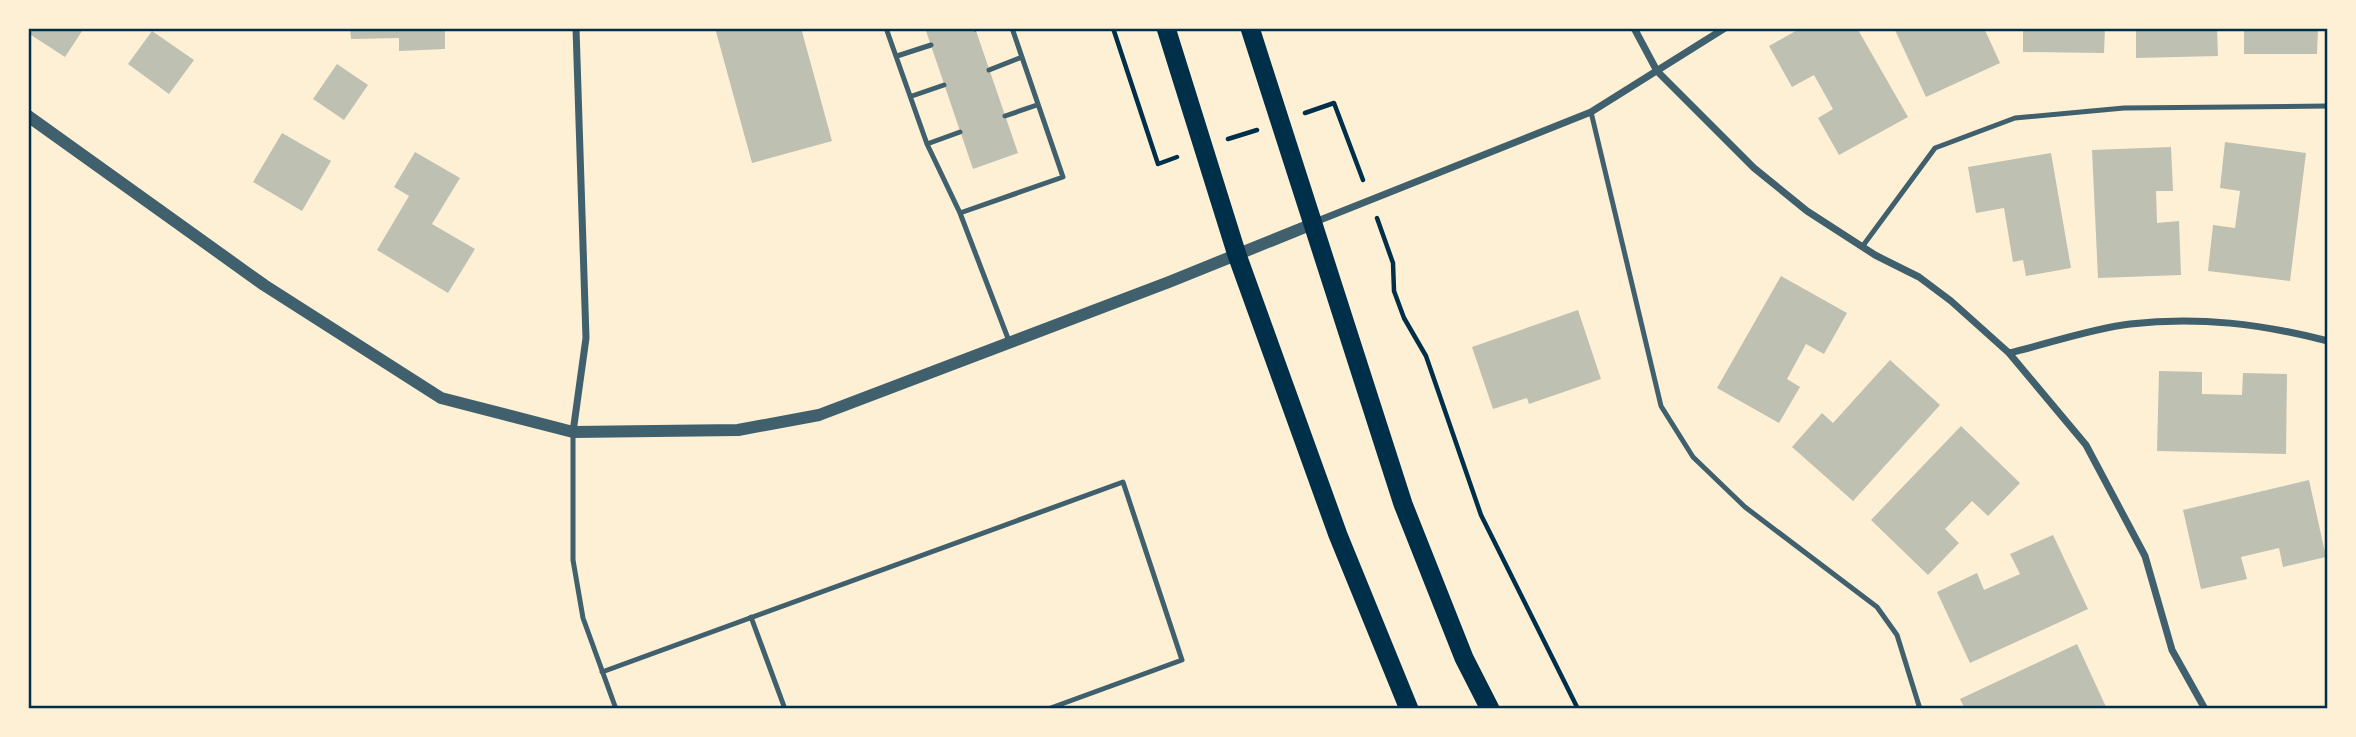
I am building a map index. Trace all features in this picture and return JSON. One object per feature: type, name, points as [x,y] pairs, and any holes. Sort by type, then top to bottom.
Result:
[{"type":"highway","points":[[1166,28],[1237,255],[1338,535],[1409,709]]},
{"type":"highway","points":[[1250,28],[1279,122],[1315,223],[1403,504],[1464,658],[1490,709]]},
{"type":"street","points":[[573,432],[586,338],[576,28]]},
{"type":"street","points":[[1634,28],[1657,71],[1754,168],[1807,211],[1862,247],[1919,277],[2009,353],[2086,445],[2145,556],[2172,650],[2205,709]]},
{"type":"street","points":[[28,116],[264,285],[441,398],[573,432],[738,430],[819,415],[1010,344],[1591,112],[1725,28]]},
{"type":"street","points":[[2009,353],[2129,324],[2204,320],[2276,328],[2328,341]]},
{"type":"lane","points":[[886,28],[927,144],[960,213],[1010,344]]},
{"type":"lane","points":[[960,213],[1063,177],[1012,28]]},
{"type":"lane","points":[[897,56],[931,45]]},
{"type":"lane","points":[[989,70],[1022,57]]},
{"type":"lane","points":[[912,96],[944,85]]},
{"type":"lane","points":[[1005,116],[1037,105]]},
{"type":"lane","points":[[1862,247],[1935,148],[2015,118],[2124,108],[2328,106]]},
{"type":"lane","points":[[1591,112],[1661,407],[1693,457],[1745,507],[1877,607],[1897,635],[1920,709]]},
{"type":"lane","points":[[927,144],[960,132]]},
{"type":"lane","points":[[573,432],[573,559],[583,618],[616,709]]},
{"type":"lane","points":[[602,672],[1123,482],[1182,660],[1048,709]]},
{"type":"lane","points":[[751,617],[785,709]]},
{"type":"path","points":[[1113,28],[1158,164],[1335,103]]},
{"type":"path","points":[[1393,263],[1394,291],[1404,318],[1426,356],[1481,515],[1578,709]]},
{"type":"building","points":[[28,28],[84,28],[65,57],[28,33]]},
{"type":"building","points":[[350,28],[445,28],[445,49],[399,51],[399,38],[351,39]]},
{"type":"building","points":[[715,28],[801,28],[832,141],[752,163]]},
{"type":"building","points":[[925,28],[975,28],[1018,153],[973,169]]},
{"type":"building","points":[[1801,28],[1857,28],[1908,117],[1839,155],[1818,118],[1833,109],[1814,75],[1792,87],[1769,46]]},
{"type":"building","points":[[1894,28],[1958,28],[1959,31],[1984,28],[2000,63],[1926,97]]},
{"type":"building","points":[[2023,28],[2105,28],[2104,53],[2023,52]]},
{"type":"building","points":[[2136,28],[2217,28],[2218,56],[2136,58]]},
{"type":"building","points":[[2244,28],[2318,28],[2317,54],[2244,54]]},
{"type":"building","points":[[152,31],[194,60],[169,94],[128,64]]},
{"type":"building","points":[[337,64],[368,85],[344,120],[313,99]]},
{"type":"building","points":[[282,133],[331,161],[302,211],[253,182]]},
{"type":"building","points":[[2225,142],[2306,153],[2290,281],[2208,271],[2213,225],[2235,228],[2240,191],[2220,188]]},
{"type":"building","points":[[2171,147],[2173,191],[2156,191],[2157,223],[2179,221],[2181,275],[2098,278],[2092,150]]},
{"type":"building","points":[[415,152],[460,178],[432,224],[475,249],[448,293],[377,250],[409,196],[394,187]]},
{"type":"building","points":[[2051,153],[2071,268],[2026,276],[2023,260],[2013,262],[2004,208],[1976,213],[1968,167]]},
{"type":"building","points":[[1781,276],[1847,313],[1824,354],[1806,344],[1787,379],[1800,387],[1779,423],[1717,388]]},
{"type":"building","points":[[1578,310],[1601,379],[1529,404],[1527,398],[1493,409],[1472,347]]},
{"type":"building","points":[[1890,360],[1940,405],[1853,501],[1792,447],[1822,413],[1833,423]]},
{"type":"building","points":[[2159,371],[2202,372],[2202,394],[2242,395],[2243,373],[2287,374],[2286,454],[2157,451]]},
{"type":"building","points":[[1961,426],[2020,483],[1988,516],[1972,501],[1945,529],[1959,543],[1928,575],[1871,520]]},
{"type":"building","points":[[2309,480],[2326,557],[2283,567],[2279,548],[2241,557],[2247,579],[2201,589],[2183,510]]},
{"type":"building","points":[[2053,535],[2088,609],[1970,663],[1937,592],[1977,573],[1984,590],[2020,574],[2010,554]]},
{"type":"building","points":[[2077,644],[2107,709],[1965,709],[1960,699]]}]
